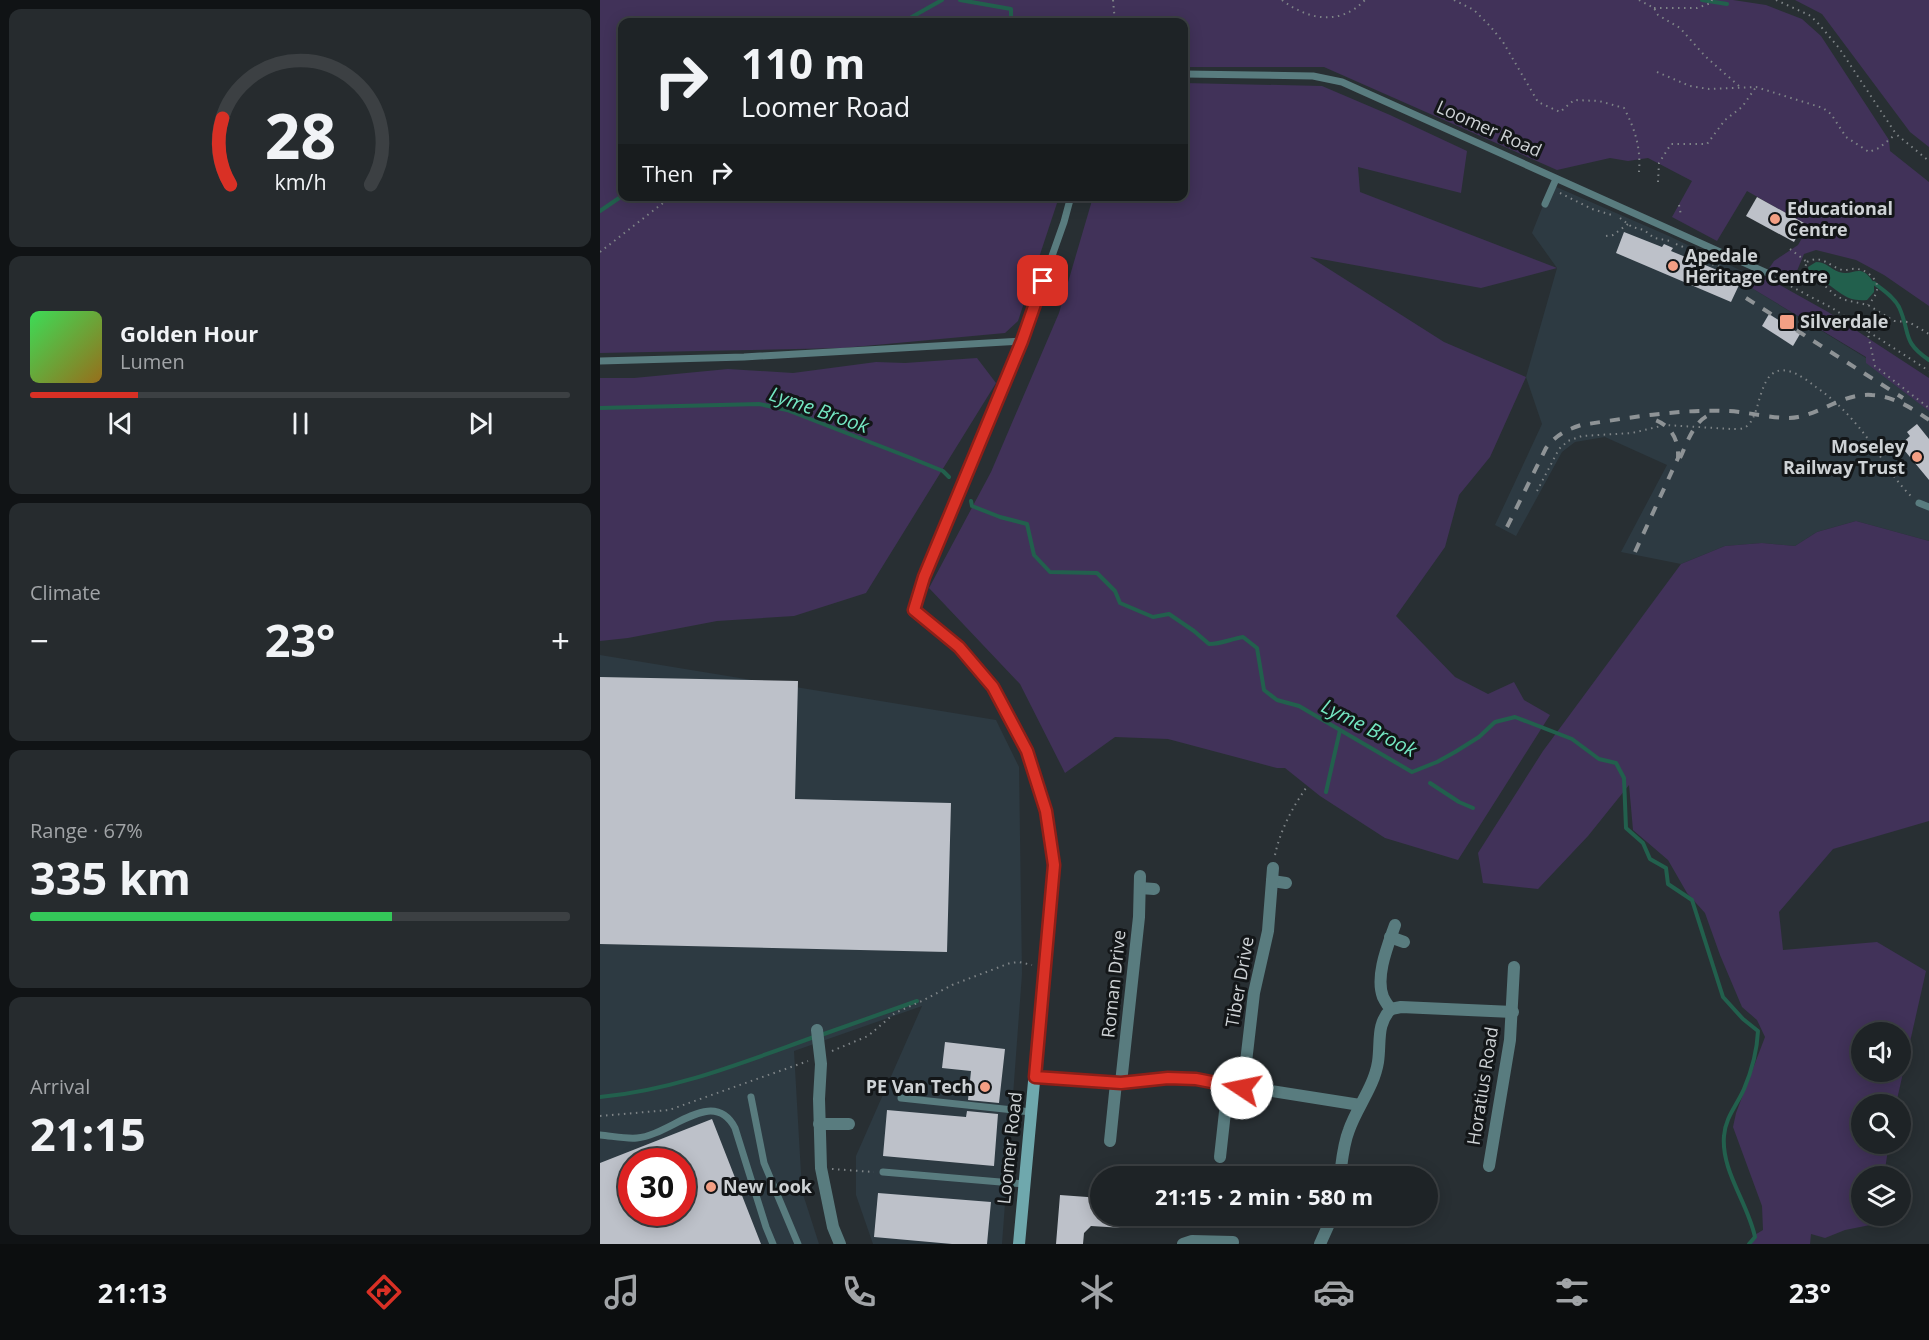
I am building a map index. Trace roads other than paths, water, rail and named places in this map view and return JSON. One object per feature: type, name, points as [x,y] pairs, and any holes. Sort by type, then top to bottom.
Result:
[{"type":"street","name":"Loomer Road","points":[[924,577],[914,610],[959,647],[993,687],[1027,751],[1046,811],[1054,865],[1019,1244]]},
{"type":"street","name":"Tiber Drive","points":[[1242,1088],[1254,993],[1268,931],[1273,868]]},
{"type":"street","points":[[1272,881],[1286,883]]},
{"type":"street","name":"Roman Drive","points":[[1110,1141],[1139,917],[1140,882],[1154,889]]},
{"type":"street","points":[[1341,1166],[1349,1131],[1372,1082],[1378,1062],[1380,1026],[1384,1016],[1391,1010],[1383,996],[1382,982],[1383,966],[1395,925]]},
{"type":"street","points":[[1390,937],[1404,942]]},
{"type":"street","name":"Horatius Road","points":[[1489,1166],[1506,1070],[1513,1012],[1514,967]]},
{"type":"street","name":"Horatius Road","points":[[1391,1010],[1401,1007],[1513,1012]]},
{"type":"street","points":[[817,1030],[820,1168],[833,1227],[840,1244]]},
{"type":"street","points":[[1035,1077],[1119,1083],[1168,1078],[1196,1079],[1360,1106]]},
{"type":"street","points":[[1220,1157],[1228,1085]]},
{"type":"street","points":[[819,1124],[849,1124]]},
{"type":"street","points":[[1320,1244],[1328,1226]]},
{"type":"street","points":[[1183,1244],[1192,1241],[1233,1242]]},
{"type":"lane","name":"Loomer Road","points":[[1188,74],[1328,78],[1342,82],[1767,273]]},
{"type":"lane","points":[[1545,204],[1556,179]]},
{"type":"lane","name":"Loomer Road","points":[[924,577],[1022,341],[1070,201]]},
{"type":"lane","points":[[600,361],[744,357],[1022,341]]},
{"type":"lane","points":[[1919,503],[1929,507]]},
{"type":"lane","points":[[751,1096],[764,1163],[798,1244]]},
{"type":"lane","points":[[902,1098],[1031,1112]]},
{"type":"lane","points":[[600,1135],[638,1138],[712,1109],[723,1113],[730,1118],[735,1128],[773,1244]]},
{"type":"lane","points":[[883,1172],[1024,1185]]},
{"type":"waterway","points":[[910,18],[942,0]]},
{"type":"waterway","points":[[960,0],[1011,9],[1011,18]]},
{"type":"waterway","points":[[1702,0],[1727,4]]},
{"type":"waterway","points":[[600,211],[618,199]]},
{"type":"waterway","points":[[1874,283],[1897,303],[1910,342],[1929,360]]},
{"type":"waterway","name":"Lyme Brook","points":[[600,408],[759,404],[787,410],[943,471],[949,477]]},
{"type":"waterway","name":"Lyme Brook","points":[[971,501],[972,506],[1027,524],[1034,555],[1050,572],[1097,573],[1115,591],[1120,603],[1153,617],[1169,614],[1209,644],[1243,637],[1257,648],[1264,690],[1277,700],[1299,706],[1412,772],[1455,752],[1479,737],[1495,722],[1515,717],[1572,739],[1599,759],[1616,763],[1624,778],[1626,828],[1643,843],[1650,859],[1666,868],[1668,884],[1692,900],[1723,997],[1743,1019],[1758,1031],[1749,1075],[1729,1117],[1724,1136],[1727,1162],[1752,1224],[1755,1237],[1749,1244]]},
{"type":"waterway","points":[[1326,792],[1340,730]]},
{"type":"waterway","points":[[1430,783],[1459,802],[1473,808]]},
{"type":"waterway","points":[[821,1035],[917,1001]]},
{"type":"waterway","points":[[600,1097],[682,1082],[814,1037]]},
{"type":"railway","points":[[1746,298],[1903,398]]},
{"type":"railway","points":[[1507,527],[1546,448],[1562,434],[1581,425],[1690,411],[1734,411],[1791,418],[1807,415],[1862,395],[1895,400],[1929,420]]},
{"type":"railway","points":[[1680,458],[1697,425],[1702,419],[1715,413]]},
{"type":"railway","points":[[1635,552],[1678,458],[1675,437],[1662,423],[1649,418]]},
{"type":"place","name":"Educational Centre","points":[[1775,219]]},
{"type":"place","name":"Apedale Heritage Centre","points":[[1673,266]]},
{"type":"place","name":"Silverdale","points":[[1787,322]]},
{"type":"place","name":"Moseley Railway Trust","points":[[1917,457]]},
{"type":"place","name":"PE Van Tech","points":[[985,1087]]},
{"type":"place","name":"New Look","points":[[711,1187]]}]
